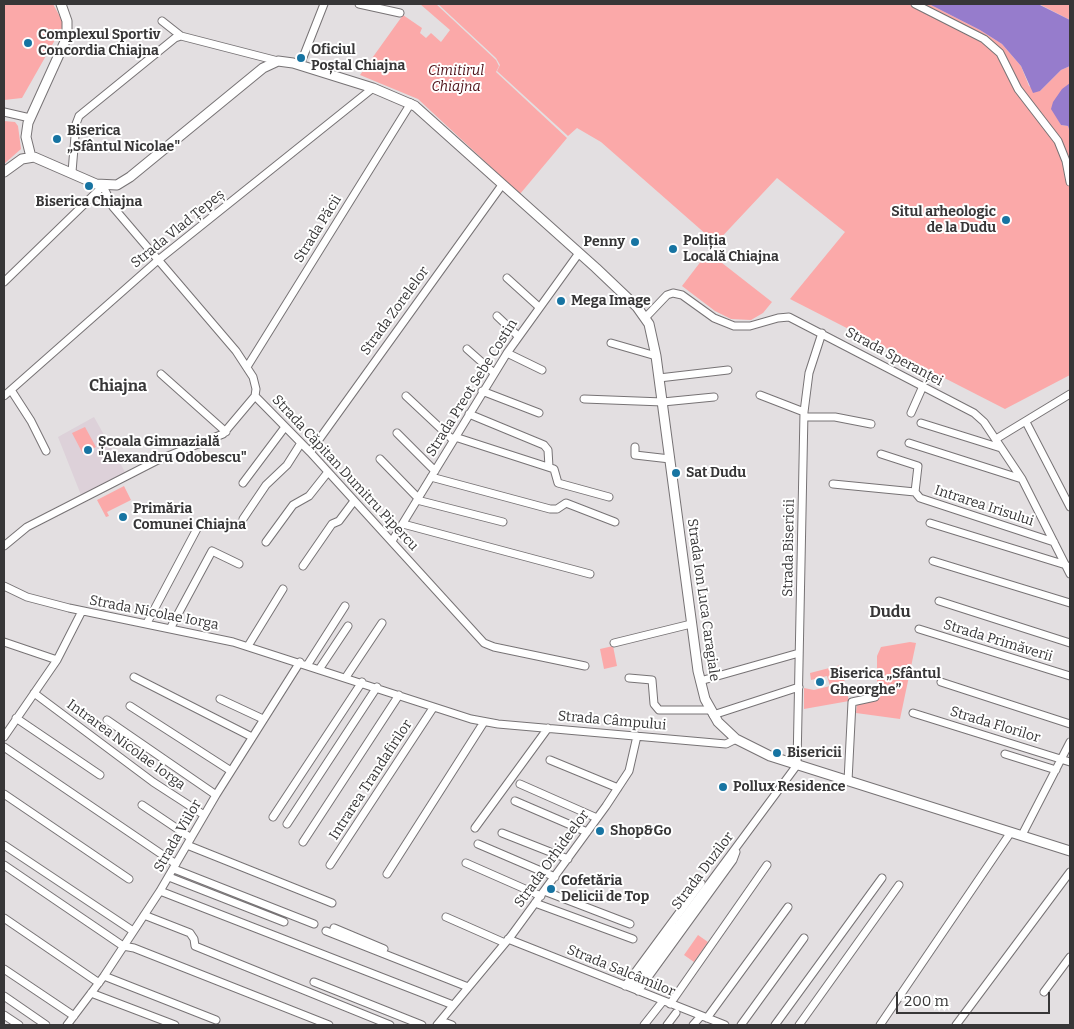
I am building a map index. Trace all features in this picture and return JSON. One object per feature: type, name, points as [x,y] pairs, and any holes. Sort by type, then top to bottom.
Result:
[{"type":"main road","points":[[31,157],[26,137],[30,118],[67,37],[68,21],[61,4]]},
{"type":"main road","points":[[4,172],[18,161],[31,157],[39,158],[103,186],[117,185],[130,177],[268,64],[278,61],[300,65],[373,88],[411,103]]},
{"type":"main road","name":"Strada Ion Luca Caragiale","points":[[411,103],[578,253],[646,317],[652,334],[663,402],[700,681],[712,713],[736,739],[762,753],[796,767],[848,781],[1070,851]]},
{"type":"street","points":[[300,65],[324,4]]},
{"type":"street","points":[[359,4],[400,13]]},
{"type":"street","points":[[915,4],[984,39],[1000,53],[1018,89],[1058,141],[1066,161],[1070,182]]},
{"type":"street","points":[[162,22],[181,36],[278,61]]},
{"type":"street","points":[[72,172],[76,124],[79,116],[175,38],[181,36]]},
{"type":"street","name":"Strada Vlad Țepeș","points":[[4,396],[157,261],[373,88]]},
{"type":"street","name":"Strada Păcii","points":[[247,367],[411,103]]},
{"type":"street","points":[[4,112],[30,118]]},
{"type":"street","name":"Strada Zorelelor","points":[[310,452],[502,185]]},
{"type":"street","points":[[4,282],[103,186]]},
{"type":"street","name":"Strada Căpitan Dumitru Pipercu","points":[[103,186],[113,207],[157,261],[230,343],[247,367],[256,386],[255,396],[310,452],[484,643],[494,647],[585,666]]},
{"type":"street","name":"Strada Preot Sebe Costin","points":[[392,541],[506,352],[578,253]]},
{"type":"street","points":[[507,278],[539,307]]},
{"type":"street","name":"Strada Speranței","points":[[646,317],[667,295],[673,293],[682,295],[708,314],[728,324],[750,326],[789,317],[977,416],[996,439],[1022,479],[1070,574]]},
{"type":"street","points":[[497,316],[518,336]]},
{"type":"street","name":"Strada Bisericii","points":[[796,767],[804,414],[809,373],[822,333]]},
{"type":"street","points":[[611,343],[656,356]]},
{"type":"street","points":[[467,349],[494,373]]},
{"type":"street","points":[[506,352],[542,370]]},
{"type":"street","points":[[659,378],[728,370]]},
{"type":"street","points":[[161,374],[226,432]]},
{"type":"street","points":[[911,413],[923,386]]},
{"type":"street","points":[[11,390],[31,421],[46,451]]},
{"type":"street","points":[[482,391],[539,413]]},
{"type":"street","points":[[996,439],[1070,394]]},
{"type":"street","points":[[760,395],[804,414],[836,417],[871,424]]},
{"type":"street","points":[[4,546],[19,533],[45,518],[158,460],[226,432],[255,396]]},
{"type":"street","points":[[406,396],[454,439],[549,467],[555,470],[558,483],[609,497]]},
{"type":"street","points":[[584,399],[663,402],[714,398]]},
{"type":"street","points":[[469,414],[544,445],[548,450],[549,467]]},
{"type":"street","points":[[1026,422],[1070,507]]},
{"type":"street","points":[[921,423],[1001,448]]},
{"type":"street","points":[[243,483],[285,427]]},
{"type":"street","points":[[397,433],[433,474],[550,509],[557,509],[566,503],[615,522]]},
{"type":"street","points":[[243,519],[301,443]]},
{"type":"street","points":[[909,443],[1022,479]]},
{"type":"street","points":[[635,447],[635,455],[670,459]]},
{"type":"street","name":"Intrarea Irisului","points":[[881,454],[918,466],[915,492],[920,498],[1054,542]]},
{"type":"street","points":[[380,459],[418,499],[503,522]]},
{"type":"street","points":[[266,542],[293,505],[309,496],[328,472]]},
{"type":"street","points":[[833,484],[915,492]]},
{"type":"street","points":[[303,566],[332,524],[339,521],[354,501]]},
{"type":"street","points":[[930,523],[1066,565]]},
{"type":"street","points":[[403,524],[590,574]]},
{"type":"street","points":[[147,623],[199,525]]},
{"type":"street","points":[[172,628],[212,551],[238,564]]},
{"type":"street","points":[[933,561],[1070,603]]},
{"type":"street","name":"Strada Nicolae Iorga","points":[[4,586],[33,599],[82,611],[172,628],[248,646],[300,662]]},
{"type":"street","points":[[248,646],[283,588]]},
{"type":"street","points":[[939,602],[1070,644]]},
{"type":"street","points":[[308,664],[345,606]]},
{"type":"street","points":[[4,737],[56,660],[82,611]]},
{"type":"street","points":[[346,676],[382,622]]},
{"type":"street","points":[[614,643],[641,637],[650,632],[691,624]]},
{"type":"street","points":[[320,668],[348,626]]},
{"type":"street","name":"Strada Primăverii","points":[[919,629],[1070,676]]},
{"type":"street","points":[[4,642],[56,660]]},
{"type":"street","points":[[700,681],[799,653]]},
{"type":"street","name":"Strada Câmpului","points":[[300,662],[346,676],[433,708],[484,722],[726,744],[736,739]]},
{"type":"street","name":"Strada Viilor","points":[[69,1025],[104,976],[169,877],[216,795],[300,662]]},
{"type":"street","points":[[134,677],[252,737]]},
{"type":"street","points":[[629,678],[652,680],[654,704],[659,710],[712,713],[799,687]]},
{"type":"street","points":[[273,818],[362,682]]},
{"type":"street","points":[[941,682],[1070,724]]},
{"type":"street","points":[[287,824],[376,687]]},
{"type":"street","name":"Intrarea Nicolae Iorga","points":[[34,693],[153,782],[204,815]]},
{"type":"street","points":[[303,842],[399,696]]},
{"type":"street","points":[[848,781],[852,702],[875,697]]},
{"type":"street","points":[[220,699],[263,719]]},
{"type":"street","points":[[130,706],[231,771]]},
{"type":"street","name":"Intrarea Trandafirilor","points":[[330,864],[433,708]]},
{"type":"street","name":"Strada Florilor","points":[[913,713],[1070,762]]},
{"type":"street","points":[[16,718],[100,775]]},
{"type":"street","points":[[107,720],[216,795]]},
{"type":"street","points":[[387,874],[484,722]]},
{"type":"street","points":[[475,828],[548,728]]},
{"type":"street","name":"Strada Orhideelor","points":[[439,1023],[543,894],[618,788],[630,767],[637,736]]},
{"type":"street","points":[[1022,835],[1070,742]]},
{"type":"street","points":[[4,747],[175,866],[314,924]]},
{"type":"street","points":[[1005,754],[1056,770]]},
{"type":"street","points":[[550,760],[618,788]]},
{"type":"street","name":"Strada Duzilor","points":[[632,988],[796,767]]},
{"type":"street","points":[[520,784],[597,818]]},
{"type":"street","points":[[4,794],[129,879]]},
{"type":"street","points":[[515,801],[587,832]]},
{"type":"street","points":[[142,805],[189,841],[332,903]]},
{"type":"street","points":[[880,1025],[1011,832]]},
{"type":"street","points":[[502,833],[568,859]]},
{"type":"street","points":[[478,844],[555,877]]},
{"type":"street","points":[[4,845],[132,931]]},
{"type":"street","points":[[466,863],[543,894],[630,924]]},
{"type":"street","points":[[4,865],[123,946],[134,948],[309,1022],[328,1025]]},
{"type":"street","points":[[644,1025],[667,1002],[767,865]]},
{"type":"street","points":[[956,1025],[1070,872]]},
{"type":"street","points":[[169,877],[284,922]]},
{"type":"street","points":[[775,1025],[882,878]]},
{"type":"street","points":[[632,988],[701,883]]},
{"type":"street","points":[[799,1025],[899,885]]},
{"type":"street","points":[[160,891],[453,1005]]},
{"type":"street","points":[[536,903],[633,938]]},
{"type":"street","points":[[693,1025],[704,1017],[788,908]]},
{"type":"street","points":[[144,914],[190,933],[194,939],[195,946],[390,1025]]},
{"type":"street","name":"Strada Salcâmilor","points":[[446,917],[725,1025]]},
{"type":"street","points":[[4,918],[99,983]]},
{"type":"street","points":[[330,930],[469,985]]},
{"type":"street","points":[[741,1025],[804,938]]},
{"type":"street","points":[[1044,992],[1070,957]]},
{"type":"street","points":[[4,969],[74,1016]]},
{"type":"street","points":[[104,976],[216,1020]]},
{"type":"street","points":[[314,982],[422,1025]]},
{"type":"street","points":[[92,993],[175,1025]]},
{"type":"street","points":[[4,996],[46,1025]]},
{"type":"street","points":[[667,1025],[676,1013]]},
{"type":"street","points":[[4,1015],[19,1025]]},
{"type":"street","points":[[439,1023],[452,1025]]},
{"type":"shaded area","points":[[929,4],[1038,4],[1070,20],[1070,66],[1061,70],[1040,91],[1033,93],[1021,66],[1002,44],[980,30]]},
{"type":"shaded area","points":[[1070,83],[1070,132],[1068,126],[1061,125],[1051,109],[1053,102],[1062,89]]},
{"type":"shaded area","name":"Școala Gimnazială \"Alexandru Odobescu\"","points":[[94,417],[125,472],[81,495],[58,437]]},
{"type":"green space","name":"Complexul Sportiv Concordia Chiajna","points":[[4,4],[53,4],[64,24],[22,98],[4,100]]},
{"type":"green space","name":"Cimitirul Chiajna","points":[[420,4],[436,4],[496,60],[499,66],[496,72],[567,138],[520,194],[418,99],[360,75],[403,15],[422,28],[420,33],[426,38],[431,33],[441,42],[450,30]]},
{"type":"green space","points":[[438,4],[929,4],[980,30],[1002,44],[1021,66],[1029,86],[1040,91],[1061,70],[1070,66],[1070,83],[1056,114],[1061,125],[1068,126],[1070,132],[1070,375],[1005,409],[790,299],[845,232],[777,178],[716,243],[601,142],[577,128],[568,136],[497,71],[500,65],[496,58]]},
{"type":"green space","points":[[1039,4],[1070,4],[1070,20]]},
{"type":"green space","points":[[4,121],[15,122],[18,126],[21,149],[4,164]]},
{"type":"green space","points":[[708,252],[772,302],[763,313],[751,320],[731,319],[715,311],[682,286]]},
{"type":"green space","points":[[85,427],[96,447],[83,454],[72,433]]},
{"type":"green space","points":[[124,486],[131,500],[107,512],[109,516],[106,517],[97,500]]},
{"type":"green space","points":[[910,642],[916,643],[900,719],[856,713],[857,704],[877,701],[877,656],[881,647]]},
{"type":"green space","points":[[613,646],[617,666],[604,669],[600,649]]},
{"type":"green space","points":[[841,665],[849,701],[804,709],[804,688],[814,690],[830,686],[827,676],[811,680],[810,673]]},
{"type":"green space","points":[[698,935],[708,942],[694,962],[684,955]]},
{"type":"place","name":"Complexul Sportiv Concordia Chiajna","points":[[28,43]]},
{"type":"place","name":"Oficiul Poștal Chiajna","points":[[301,58]]},
{"type":"place","name":"Biserica „Sfântul Nicolae\"","points":[[57,139]]},
{"type":"place","name":"Biserica Chiajna","points":[[89,186]]},
{"type":"place","name":"Situl arheologic de la Dudu","points":[[1006,220]]},
{"type":"place","name":"Penny","points":[[635,242]]},
{"type":"place","name":"Poliția Locală Chiajna","points":[[673,249]]},
{"type":"place","name":"Mega Image","points":[[561,301]]},
{"type":"place","name":"Școala Gimnazială \"Alexandru Odobescu\"","points":[[88,450]]},
{"type":"place","name":"Sat Dudu","points":[[676,473]]},
{"type":"place","name":"Primăria Comunei Chiajna","points":[[123,517]]},
{"type":"place","name":"Biserica „Sfântul Gheorghe”","points":[[820,682]]},
{"type":"place","name":"Bisericii","points":[[777,753]]},
{"type":"place","name":"Pollux Residence","points":[[723,787]]},
{"type":"place","name":"Shop&Go","points":[[600,831]]},
{"type":"place","name":"Cofetăria Delicii de Top","points":[[551,889]]},
{"type":"district","name":"Chiajna","points":[[118,387]]},
{"type":"district","name":"Dudu","points":[[890,613]]}]
